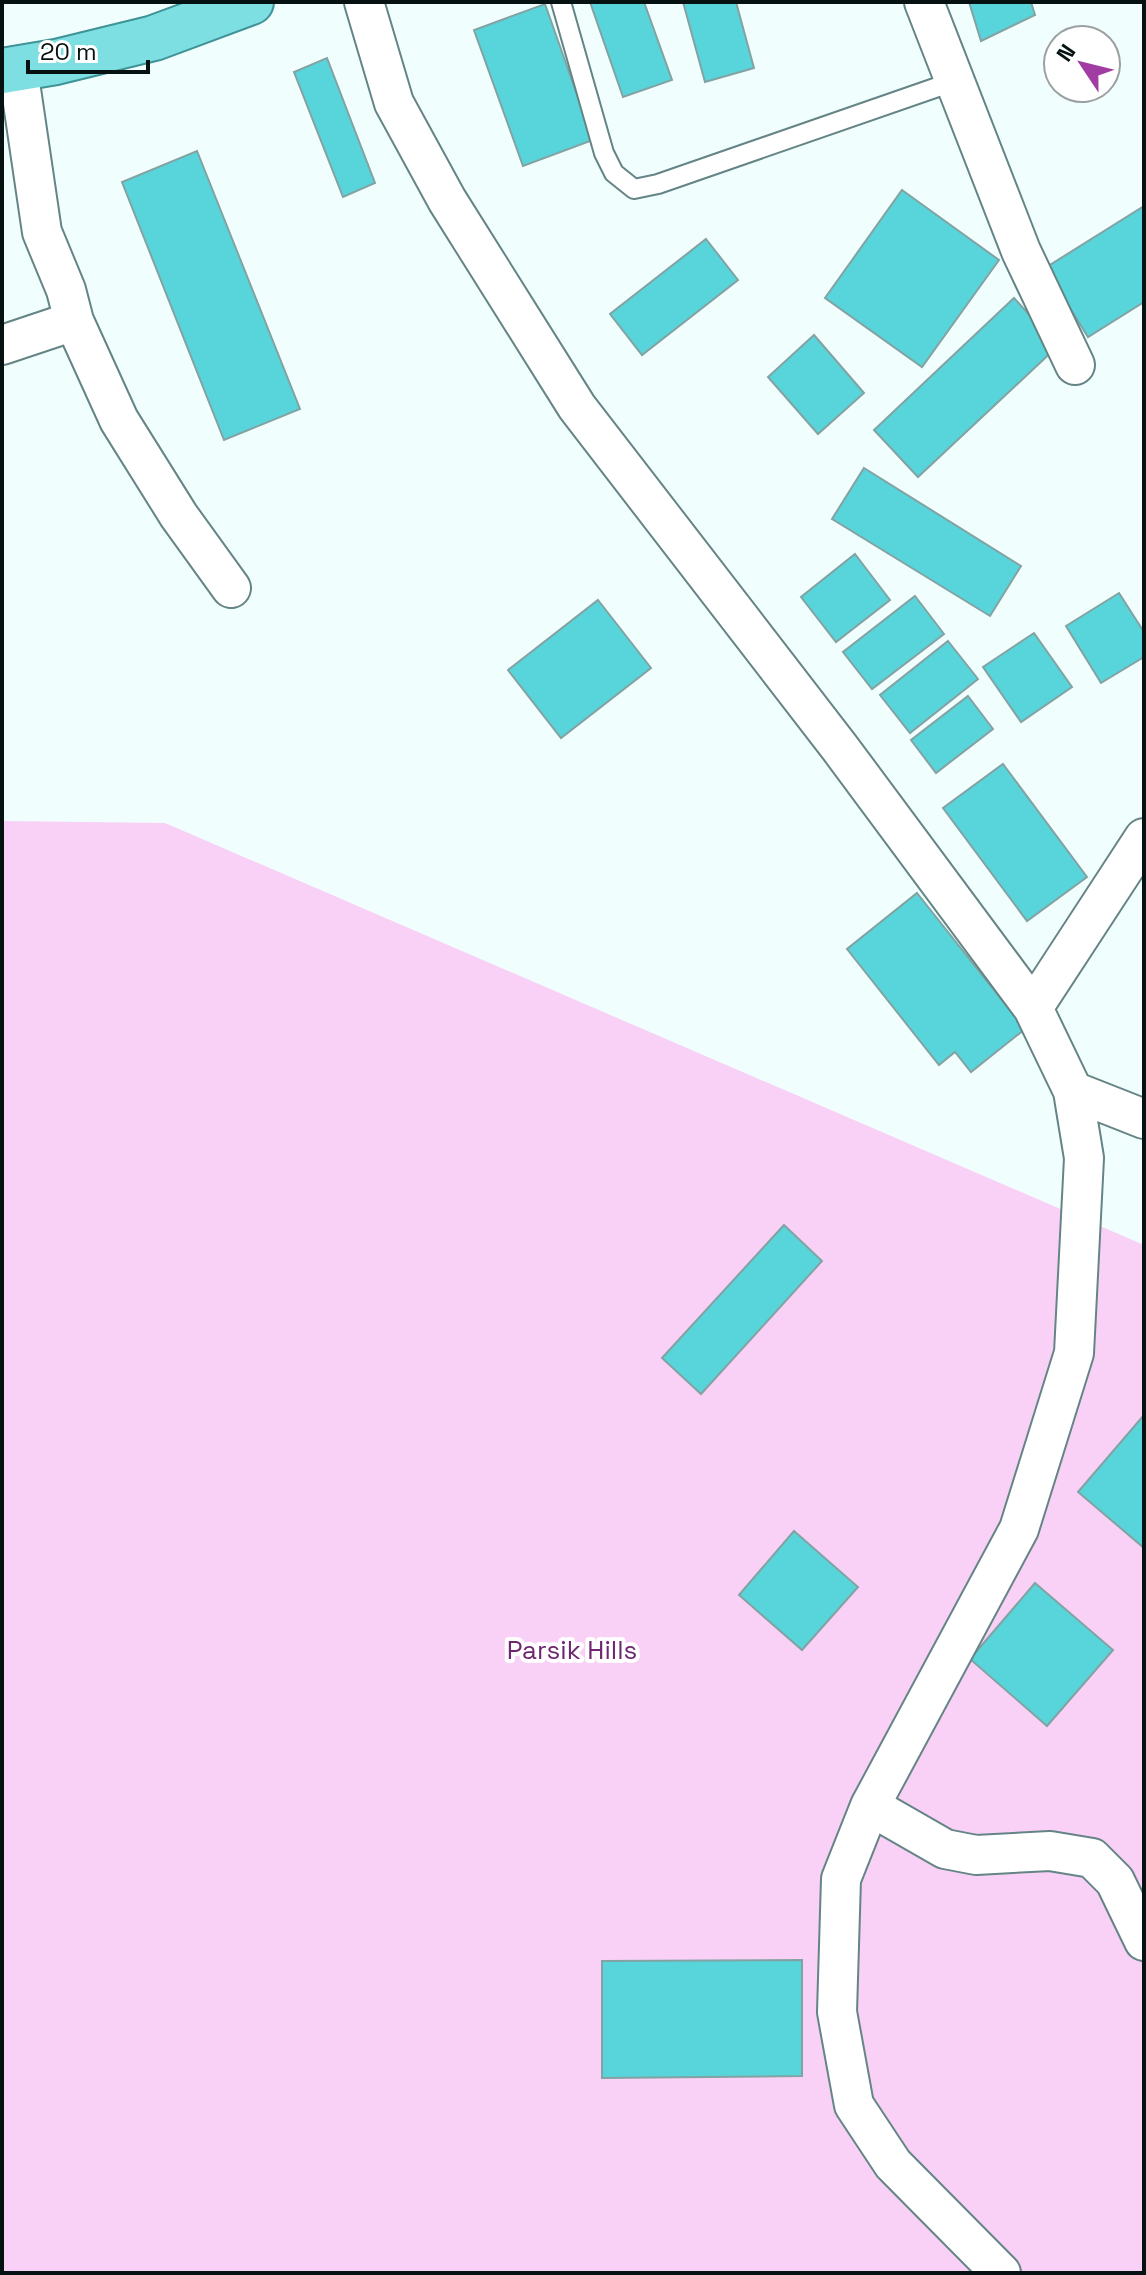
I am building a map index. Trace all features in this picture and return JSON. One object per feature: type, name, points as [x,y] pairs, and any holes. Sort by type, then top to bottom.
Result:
[{"type":"highway","points":[[10,70],[154,38],[251,2]]},
{"type":"street","points":[[364,2],[394,103],[447,200],[577,407],[840,748],[1033,1008],[1073,1091],[1084,1158],[1074,1353],[1019,1529],[870,1806],[841,1879],[837,2012],[854,2105],[893,2164],[1001,2273]]},
{"type":"street","points":[[924,2],[1021,251],[1075,365]]},
{"type":"street","points":[[10,70],[42,232],[66,290],[74,321],[119,420],[179,516],[231,588]]},
{"type":"street","points":[[2,345],[74,321]]},
{"type":"street","points":[[1033,1008],[1144,838]]},
{"type":"street","points":[[1073,1091],[1144,1119]]},
{"type":"street","points":[[870,1806],[945,1849],[976,1855],[1050,1851],[1092,1858],[1115,1881],[1144,1941]]},
{"type":"lane","points":[[561,2],[604,153],[614,173],[634,189],[658,184],[955,81]]},
{"type":"green space","name":"Parsik Hills","points":[[2,821],[165,823],[1144,1245],[1144,2273],[2,2273]]},
{"type":"building","points":[[590,2],[644,2],[672,80],[623,97]]},
{"type":"building","points":[[683,2],[736,2],[754,68],[705,82]]},
{"type":"building","points":[[969,2],[1031,2],[1035,15],[981,41]]},
{"type":"building","points":[[545,4],[593,140],[523,166],[474,30]]},
{"type":"building","points":[[327,58],[375,183],[343,197],[294,72]]},
{"type":"building","points":[[197,151],[300,409],[224,440],[122,182]]},
{"type":"building","points":[[902,190],[999,260],[922,367],[825,298]]},
{"type":"building","points":[[1144,206],[1144,302],[1088,337],[1045,268]]},
{"type":"building","points":[[706,239],[738,280],[642,355],[610,314]]},
{"type":"building","points":[[1014,298],[1058,346],[918,477],[874,430]]},
{"type":"building","points":[[814,335],[864,393],[818,434],[768,377]]},
{"type":"building","points":[[864,468],[1021,566],[990,616],[832,519]]},
{"type":"building","points":[[855,554],[890,600],[836,642],[801,597]]},
{"type":"building","points":[[1119,593],[1144,632],[1144,657],[1101,683],[1066,626]]},
{"type":"building","points":[[915,596],[944,634],[872,689],[843,652]]},
{"type":"building","points":[[598,600],[651,668],[561,738],[508,670]]},
{"type":"building","points":[[1034,633],[1072,687],[1021,722],[983,667]]},
{"type":"building","points":[[948,641],[978,679],[910,733],[880,695]]},
{"type":"building","points":[[968,696],[993,729],[936,773],[911,740]]},
{"type":"building","points":[[1003,764],[1087,877],[1027,921],[943,808]]},
{"type":"building","points":[[917,893],[1025,1029],[971,1072],[955,1052],[939,1065],[847,949]]},
{"type":"building","points":[[784,1225],[822,1261],[701,1394],[662,1358]]},
{"type":"building","points":[[1144,1415],[1144,1548],[1078,1492]]},
{"type":"building","points":[[794,1531],[858,1587],[802,1650],[739,1595]]},
{"type":"building","points":[[1035,1583],[1113,1650],[1047,1726],[970,1659]]},
{"type":"building","points":[[802,1960],[802,2076],[602,2078],[602,1961]]}]
